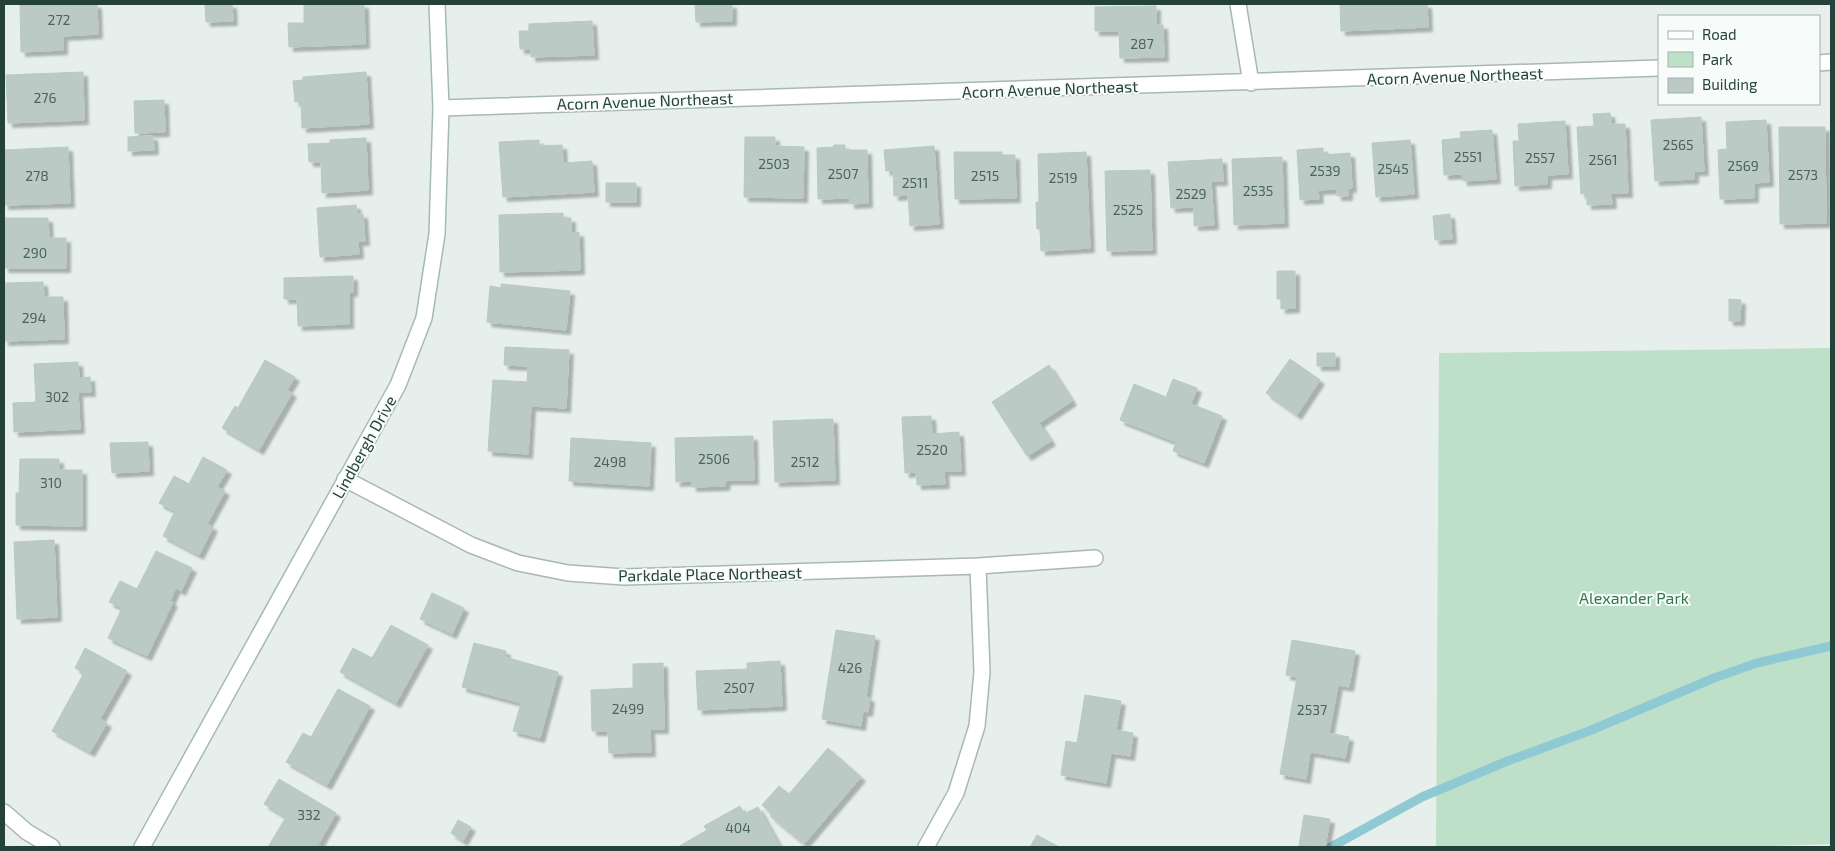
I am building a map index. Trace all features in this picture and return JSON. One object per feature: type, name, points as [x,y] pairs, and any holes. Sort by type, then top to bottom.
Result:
[{"type":"street","name":"Lindbergh Drive","points":[[142,847],[398,384],[424,318],[437,234],[441,108],[437,4]]},
{"type":"street","points":[[1238,4],[1251,83]]},
{"type":"street","name":"Acorn Avenue Northeast","points":[[441,108],[1251,83],[1658,68]]},
{"type":"street","name":"Parkdale Place Northeast","points":[[345,479],[471,545],[518,563],[568,573],[624,577],[978,566],[1095,558]]},
{"type":"street","points":[[926,847],[956,793],[976,726],[982,672],[978,566]]},
{"type":"street","points":[[4,812],[27,832],[52,847]]},
{"type":"green space","name":"Alexander Park","points":[[1831,348],[1831,844],[1738,847],[1436,847],[1439,353]]},
{"type":"building","points":[[97,4],[98,34],[63,36],[63,50],[21,52],[20,5]]},
{"type":"building","points":[[205,4],[232,4],[233,21],[206,22]]},
{"type":"building","points":[[304,4],[364,4],[365,44],[289,47],[288,23],[304,23]]},
{"type":"building","points":[[695,4],[732,4],[732,21],[696,22]]},
{"type":"building","points":[[1340,4],[1427,4],[1428,27],[1341,31]]},
{"type":"building","points":[[1156,6],[1156,25],[1163,25],[1164,57],[1120,58],[1119,31],[1095,31],[1095,7]]},
{"type":"building","points":[[592,21],[594,55],[531,57],[531,49],[520,49],[519,31],[529,31],[529,24]]},
{"type":"building","points":[[83,72],[84,120],[8,123],[6,75]]},
{"type":"building","points":[[366,72],[369,124],[302,128],[301,101],[295,102],[293,81],[303,80],[303,77]]},
{"type":"building","points":[[164,100],[165,132],[135,133],[134,101]]},
{"type":"building","points":[[1610,113],[1611,124],[1625,124],[1628,193],[1611,193],[1612,204],[1587,205],[1587,193],[1581,194],[1577,127],[1594,126],[1593,114]]},
{"type":"building","points":[[1701,117],[1704,171],[1694,171],[1694,179],[1655,181],[1651,120]]},
{"type":"building","points":[[1766,120],[1769,182],[1754,183],[1754,198],[1720,199],[1718,150],[1727,149],[1726,122]]},
{"type":"building","points":[[1565,121],[1568,174],[1547,175],[1547,184],[1515,186],[1513,141],[1519,141],[1518,124]]},
{"type":"building","points":[[1779,127],[1825,127],[1826,223],[1780,224]]},
{"type":"building","points":[[1492,130],[1496,179],[1463,181],[1462,174],[1444,175],[1442,140],[1461,138],[1460,132]]},
{"type":"building","points":[[153,136],[154,150],[128,151],[128,137]]},
{"type":"building","points":[[745,137],[775,137],[775,146],[804,147],[803,198],[744,197]]},
{"type":"building","points":[[366,138],[368,190],[322,193],[321,162],[309,162],[308,144],[330,143],[330,140]]},
{"type":"building","points":[[539,140],[539,146],[562,145],[563,163],[592,161],[594,192],[503,197],[499,142]]},
{"type":"building","points":[[1410,140],[1414,194],[1376,197],[1372,143]]},
{"type":"building","points":[[834,145],[845,145],[845,150],[867,150],[868,203],[850,204],[850,198],[818,199],[817,148],[834,147]]},
{"type":"building","points":[[934,146],[939,224],[910,226],[908,195],[894,196],[893,170],[886,171],[884,150]]},
{"type":"building","points":[[68,147],[70,203],[4,205],[4,150]]},
{"type":"building","points":[[1323,148],[1323,155],[1350,153],[1352,188],[1348,188],[1348,196],[1337,196],[1337,189],[1318,190],[1319,199],[1300,200],[1297,150]]},
{"type":"building","points":[[954,152],[1002,152],[1002,155],[1015,155],[1016,198],[955,199]]},
{"type":"building","points":[[1086,152],[1090,248],[1041,251],[1040,229],[1037,229],[1036,202],[1039,202],[1038,154]]},
{"type":"building","points":[[1282,157],[1284,223],[1234,225],[1232,159]]},
{"type":"building","points":[[1222,159],[1223,181],[1211,181],[1214,225],[1194,226],[1194,207],[1171,208],[1168,162]]},
{"type":"building","points":[[1150,170],[1152,250],[1107,251],[1105,171]]},
{"type":"building","points":[[606,183],[636,183],[636,202],[606,202]]},
{"type":"building","points":[[356,205],[357,214],[363,214],[365,241],[358,241],[359,254],[320,257],[317,208]]},
{"type":"building","points":[[563,213],[563,218],[571,218],[571,233],[579,232],[580,270],[500,272],[499,215]]},
{"type":"building","points":[[1450,214],[1452,239],[1435,240],[1433,216]]},
{"type":"building","points":[[4,218],[48,218],[49,238],[66,238],[66,268],[4,268]]},
{"type":"building","points":[[1277,271],[1295,271],[1295,308],[1281,309],[1281,299],[1277,299]]},
{"type":"building","points":[[353,276],[353,292],[349,292],[349,324],[298,326],[297,299],[284,299],[284,278]]},
{"type":"building","points":[[43,282],[44,297],[63,297],[64,339],[4,341],[4,283]]},
{"type":"building","points":[[501,284],[570,291],[566,330],[487,322],[490,286],[501,288]]},
{"type":"building","points":[[1729,299],[1741,300],[1740,321],[1729,321]]},
{"type":"building","points":[[505,347],[569,350],[566,408],[531,406],[528,454],[488,451],[493,380],[527,382],[528,366],[504,365]]},
{"type":"building","points":[[1317,353],[1335,353],[1335,366],[1317,366]]},
{"type":"building","points":[[1290,359],[1320,380],[1297,415],[1266,393]]},
{"type":"building","points":[[265,360],[295,377],[287,390],[292,393],[259,450],[222,428],[235,406],[238,408]]},
{"type":"building","points":[[78,362],[79,378],[90,377],[91,392],[78,392],[80,429],[14,432],[13,403],[36,402],[34,364]]},
{"type":"building","points":[[1049,365],[1072,401],[1039,423],[1051,441],[1027,456],[992,402]]},
{"type":"building","points":[[1173,379],[1197,388],[1191,404],[1222,416],[1204,463],[1173,451],[1176,442],[1120,420],[1134,384],[1166,397]]},
{"type":"building","points":[[931,416],[932,434],[959,432],[961,471],[944,471],[945,484],[917,485],[916,472],[905,473],[902,417]]},
{"type":"building","points":[[833,419],[835,480],[775,482],[773,421]]},
{"type":"building","points":[[753,436],[754,480],[726,480],[725,486],[692,487],[692,481],[676,482],[675,438]]},
{"type":"building","points":[[571,438],[651,443],[649,486],[569,481]]},
{"type":"building","points":[[148,442],[149,471],[112,473],[110,443]]},
{"type":"building","points":[[203,457],[227,470],[217,487],[225,491],[207,524],[213,527],[199,555],[163,536],[175,511],[159,503],[174,476],[189,484]]},
{"type":"building","points":[[20,459],[59,459],[59,470],[82,470],[82,526],[16,525],[16,493],[19,493]]},
{"type":"building","points":[[54,540],[57,617],[17,619],[14,542]]},
{"type":"building","points":[[156,551],[192,568],[181,591],[176,588],[170,601],[173,602],[147,656],[108,638],[122,608],[109,602],[120,581],[137,589]]},
{"type":"building","points":[[432,593],[464,608],[452,634],[420,619]]},
{"type":"building","points":[[391,625],[428,645],[396,703],[340,672],[353,648],[372,658]]},
{"type":"building","points":[[836,630],[875,636],[866,697],[870,698],[868,712],[863,711],[861,726],[822,719]]},
{"type":"building","points":[[1292,640],[1355,651],[1349,687],[1338,685],[1329,733],[1349,737],[1345,758],[1310,752],[1306,779],[1280,774],[1297,677],[1286,675]]},
{"type":"building","points":[[474,643],[506,651],[505,657],[558,672],[540,738],[513,731],[521,703],[462,687]]},
{"type":"building","points":[[85,648],[127,671],[100,719],[107,723],[90,752],[52,731],[84,673],[75,668]]},
{"type":"building","points":[[780,661],[782,706],[698,710],[696,671],[747,669],[747,663]]},
{"type":"building","points":[[663,663],[664,729],[650,729],[651,752],[609,753],[608,731],[592,731],[591,690],[633,688],[633,664]]},
{"type":"building","points":[[338,689],[370,706],[327,785],[286,762],[303,733],[311,737]]},
{"type":"building","points":[[1085,695],[1121,701],[1116,730],[1133,733],[1130,756],[1111,753],[1106,783],[1061,775],[1066,741],[1077,743]]},
{"type":"building","points":[[828,748],[861,777],[804,844],[770,816],[772,814],[762,805],[779,786],[789,794]]},
{"type":"building","points":[[279,779],[336,813],[318,845],[322,847],[268,847],[286,817],[264,804]]},
{"type":"building","points":[[740,806],[744,814],[758,807],[780,847],[678,847],[707,830],[704,826]]},
{"type":"building","points":[[1304,815],[1330,819],[1325,847],[1299,846]]},
{"type":"building","points":[[458,820],[471,827],[463,841],[451,833]]},
{"type":"building","points":[[1037,835],[1059,847],[1030,847]]},
{"type":"waterway","points":[[1331,847],[1422,797],[1505,762],[1589,731],[1714,678],[1757,663],[1831,646]]}]
